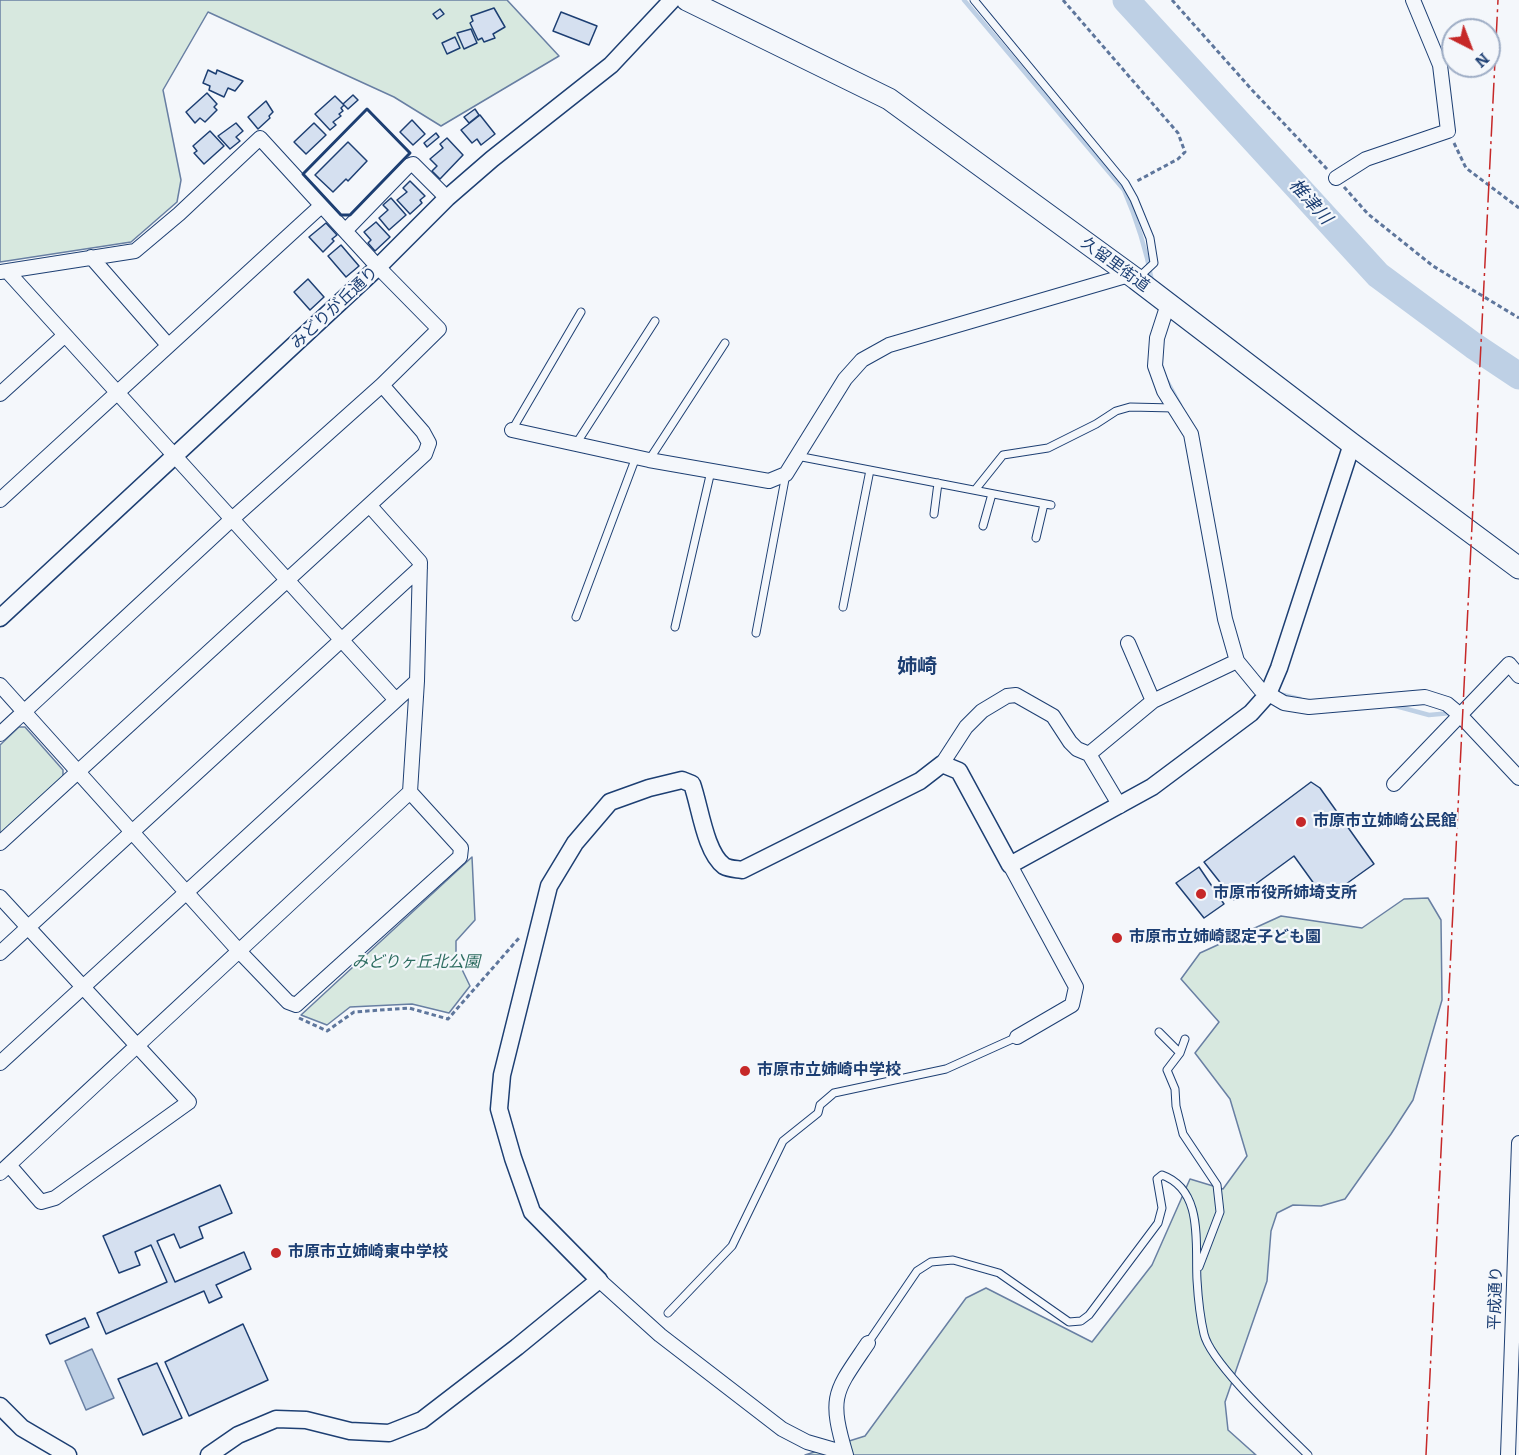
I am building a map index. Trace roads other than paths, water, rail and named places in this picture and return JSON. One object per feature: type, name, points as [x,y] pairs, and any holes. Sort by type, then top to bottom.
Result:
[{"type":"main road","name":"久留里街道","points":[[687,0],[889,99],[1135,276],[1168,304],[1352,444],[1519,568]]},
{"type":"street","name":"みどりが丘通り","points":[[0,618],[176,457],[378,267],[447,198],[492,159],[611,65],[672,0]]},
{"type":"street","points":[[1336,178],[1366,159],[1448,131],[1440,65],[1413,0]]},
{"type":"street","points":[[0,734],[232,519],[382,385],[439,329],[378,267],[260,138],[179,214],[135,251],[91,257],[3,275]]},
{"type":"street","points":[[345,231],[408,166],[413,164],[447,198]]},
{"type":"street","points":[[0,500],[321,206]]},
{"type":"street","points":[[91,257],[168,345]]},
{"type":"street","points":[[3,275],[65,335],[396,700]]},
{"type":"street","points":[[512,430],[642,459],[770,482],[786,474],[845,379],[862,360],[889,345],[1135,276]]},
{"type":"street","points":[[1168,304],[1157,338],[1155,366],[1164,391],[1191,434],[1225,620],[1237,661],[1251,680],[1284,703],[1309,707],[1425,697],[1447,704],[1519,778]]},
{"type":"street","points":[[0,394],[65,335]]},
{"type":"street","points":[[0,843],[425,454],[429,443],[423,432],[382,385]]},
{"type":"street","points":[[1010,865],[1152,787],[1230,730],[1251,713],[1268,694],[1279,668],[1352,444]]},
{"type":"street","points":[[0,897],[82,987],[137,1046],[189,1102],[54,1198],[41,1202],[4,1169],[137,1046],[410,792],[417,681],[420,562],[370,506]]},
{"type":"street","points":[[0,953],[420,568]]},
{"type":"street","points":[[1128,643],[1153,701]]},
{"type":"street","points":[[1089,754],[1153,701],[1237,661]]},
{"type":"street","points":[[1394,784],[1509,664],[1519,676]]},
{"type":"street","points":[[0,1063],[417,681]]},
{"type":"street","points":[[0,685],[239,951],[288,1002],[296,1005],[460,857],[461,848],[410,792]]},
{"type":"street","points":[[845,1454],[807,1442],[782,1429],[660,1335],[599,1280],[532,1212],[513,1158],[500,1109],[502,1075],[549,886],[575,843],[610,802],[649,788],[682,780],[692,784],[709,841],[718,859],[726,868],[742,870],[920,781],[942,764],[966,727],[982,711],[1007,696],[1016,695],[1053,716],[1070,742],[1077,749],[1089,754],[1120,806]]},
{"type":"street","points":[[942,764],[959,771],[1076,987],[1072,1005],[1017,1037]]},
{"type":"street","name":"平成通り","points":[[1508,1455],[1515,1348],[1519,1143]]},
{"type":"street","points":[[208,1455],[238,1435],[276,1419],[306,1420],[350,1431],[389,1433],[422,1420],[599,1280]]},
{"type":"street","points":[[845,1454],[836,1418],[835,1401],[841,1383],[868,1342]]},
{"type":"street","points":[[0,1406],[22,1428],[68,1455]]},
{"type":"lane","points":[[974,0],[1127,187],[1150,238],[1154,263],[1135,276]]},
{"type":"lane","points":[[512,430],[581,312]]},
{"type":"lane","points":[[576,444],[655,321]]},
{"type":"lane","points":[[576,617],[642,459],[725,343]]},
{"type":"lane","points":[[975,490],[1003,455],[1048,448],[1096,424],[1116,411],[1130,406],[1174,408]]},
{"type":"lane","points":[[797,456],[1047,505],[1036,538]]},
{"type":"lane","points":[[843,606],[870,470]]},
{"type":"lane","points":[[675,627],[711,471]]},
{"type":"lane","points":[[756,633],[786,474]]},
{"type":"lane","points":[[934,514],[938,483]]},
{"type":"lane","points":[[983,526],[992,494]]},
{"type":"lane","points":[[1159,1032],[1180,1053]]},
{"type":"lane","points":[[668,1313],[732,1246],[783,1141],[818,1113],[820,1105],[834,1093],[946,1069],[1017,1037]]},
{"type":"lane","points":[[1185,1039],[1180,1053],[1167,1070],[1175,1089],[1176,1106],[1183,1134],[1217,1185],[1220,1212],[1197,1272]]},
{"type":"lane","points":[[868,1342],[917,1271],[931,1262],[953,1260],[999,1273],[1069,1322],[1081,1322],[1089,1316],[1158,1222],[1162,1208],[1157,1179],[1162,1175],[1172,1178],[1182,1186],[1188,1197],[1197,1227],[1197,1272],[1204,1337],[1215,1356],[1238,1384],[1308,1455]]},
{"type":"water","points":[[92,1349],[114,1398],[86,1410],[65,1361]]},
{"type":"waterway","points":[[964,0],[1124,190],[1141,235],[1152,281]]},
{"type":"waterway","name":"椎津川","points":[[1126,0],[1378,275],[1474,346],[1519,376]]},
{"type":"waterway","points":[[1167,381],[1180,405]]},
{"type":"waterway","points":[[1279,694],[1300,699]]},
{"type":"waterway","points":[[1392,705],[1429,715],[1451,713]]},
{"type":"place","name":"市原市立姉崎公民館","points":[[1301,822]]},
{"type":"place","name":"市原市役所姉埼支所","points":[[1201,894]]},
{"type":"place","name":"市原市立姉崎認定子ども園","points":[[1117,938]]},
{"type":"place","name":"市原市立姉崎中学校","points":[[745,1071]]},
{"type":"place","name":"市原市立姉崎東中学校","points":[[276,1253]]},
{"type":"district","name":"姉崎","points":[[917,667]]},
{"type":"park label","name":"みどりヶ丘北公園","points":[[416,963]]}]
